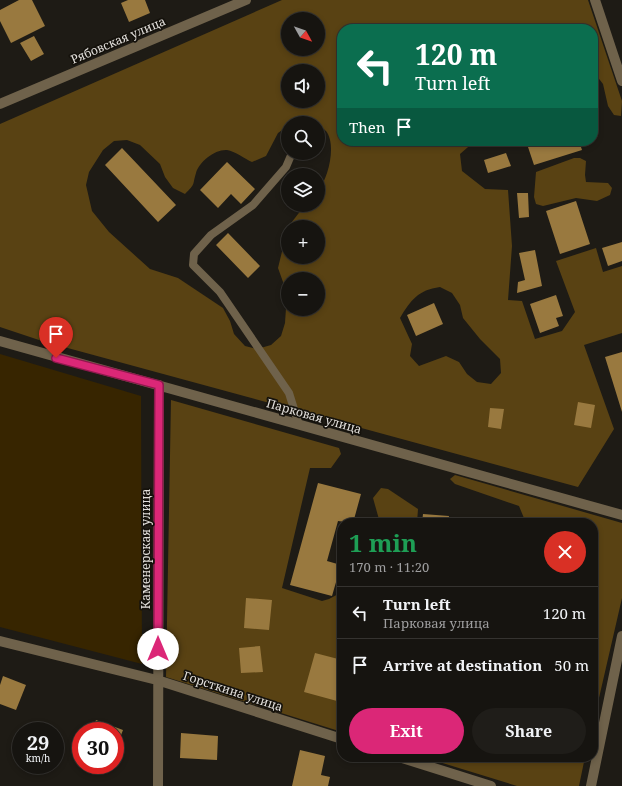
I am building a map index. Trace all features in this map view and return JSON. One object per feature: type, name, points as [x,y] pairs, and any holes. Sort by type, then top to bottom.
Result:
[{"type":"street","name":"Рябовская улица","points":[[0,104],[246,0]]},
{"type":"street","points":[[595,0],[622,82]]},
{"type":"street","name":"Парковая улица","points":[[0,342],[622,515]]},
{"type":"street","name":"Каменерская улица","points":[[158,786],[157,680],[159,385]]},
{"type":"street","points":[[598,752],[622,636]]},
{"type":"street","name":"Горсткина улица","points":[[0,641],[157,680],[337,737]]},
{"type":"street","points":[[415,762],[491,786]]},
{"type":"street","points":[[591,786],[596,762]]},
{"type":"lane","points":[[289,160],[286,167],[253,205],[211,235],[194,254],[193,265],[220,292],[289,393],[299,425]]},
{"type":"shaded area","points":[[282,0],[588,0],[596,24],[337,24],[337,146],[469,146],[460,154],[462,171],[485,189],[508,190],[512,246],[508,300],[522,301],[535,339],[562,331],[575,312],[556,261],[596,248],[603,272],[622,266],[622,333],[584,345],[614,429],[578,487],[42,341],[0,327],[0,124]],"holes":[[[281,116],[325,116],[325,130],[331,145],[330,162],[325,179],[325,212],[300,212],[293,220],[325,220],[325,264],[281,264],[281,256],[278,268],[281,276],[281,272],[325,272],[325,316],[285,316],[281,336],[271,345],[257,349],[245,346],[234,334],[230,321],[223,308],[178,278],[150,269],[109,232],[92,211],[86,185],[89,172],[103,150],[114,141],[127,140],[140,145],[160,164],[165,177],[173,188],[185,194],[192,186],[200,165],[213,154],[222,150],[227,150],[237,153],[252,162],[266,156],[278,133],[281,131]],[[440,287],[452,293],[460,305],[463,318],[480,339],[500,359],[501,373],[491,384],[477,382],[467,374],[459,362],[446,356],[419,366],[410,356],[412,344],[400,318],[412,301],[421,293],[432,288]]]},
{"type":"shaded area","points":[[598,30],[622,101],[621,116],[614,115],[608,106],[603,84],[598,78]]},
{"type":"shaded area","points":[[574,158],[580,158],[586,161],[586,182],[608,183],[612,188],[610,195],[597,201],[576,198],[543,206],[536,204],[534,197],[536,172]]},
{"type":"shaded area","points":[[0,354],[141,396],[142,664],[0,627]]},
{"type":"shaded area","points":[[171,400],[339,448],[341,454],[331,468],[310,468],[282,588],[322,601],[337,595],[337,730],[166,677]]},
{"type":"shaded area","points":[[455,475],[622,523],[622,598],[598,702],[598,518],[524,518],[519,506],[455,484],[450,479]]},
{"type":"shaded area","points":[[381,488],[388,489],[418,509],[417,518],[379,518],[373,498]]},
{"type":"shaded area","points":[[439,762],[584,762],[579,786],[517,786]]},
{"type":"building","points":[[19,0],[32,0],[45,26],[11,43],[0,21],[0,10]]},
{"type":"building","points":[[128,0],[145,0],[150,13],[129,22],[121,3]]},
{"type":"building","points":[[34,36],[44,54],[31,61],[20,43]]},
{"type":"building","points":[[528,146],[581,146],[582,150],[534,165]]},
{"type":"building","points":[[122,148],[176,205],[158,222],[105,165]]},
{"type":"building","points":[[506,153],[511,166],[488,173],[484,160]]},
{"type":"building","points":[[227,162],[255,189],[241,204],[231,194],[218,208],[200,190]]},
{"type":"building","points":[[517,193],[528,193],[529,217],[519,218]]},
{"type":"building","points":[[576,201],[590,244],[560,254],[546,211]]},
{"type":"building","points":[[228,233],[260,266],[248,278],[216,245]]},
{"type":"building","points":[[622,242],[622,261],[608,266],[602,248]]},
{"type":"building","points":[[535,250],[542,286],[517,293],[518,282],[525,280],[519,253]]},
{"type":"building","points":[[556,295],[563,316],[556,318],[559,326],[540,333],[530,304]]},
{"type":"building","points":[[434,303],[443,324],[416,336],[407,315]]},
{"type":"building","points":[[622,352],[622,412],[605,357]]},
{"type":"building","points":[[578,402],[595,405],[591,428],[574,425]]},
{"type":"building","points":[[490,408],[504,409],[501,429],[488,427]]},
{"type":"building","points":[[318,483],[361,494],[354,518],[337,518],[337,525],[327,561],[337,564],[337,579],[332,596],[290,585]]},
{"type":"building","points":[[423,514],[449,516],[449,518],[423,518]]},
{"type":"building","points":[[246,598],[272,600],[269,630],[244,628]]},
{"type":"building","points":[[260,646],[263,672],[241,673],[239,648]]},
{"type":"building","points":[[315,653],[337,659],[337,701],[304,692]]},
{"type":"building","points":[[3,676],[26,685],[16,710],[0,704],[0,685]]},
{"type":"building","points":[[181,733],[218,736],[217,760],[180,758]]},
{"type":"building","points":[[300,750],[325,756],[321,775],[330,777],[328,786],[292,786]]},
{"type":"route","points":[[56,358],[159,385],[158,649]]}]
